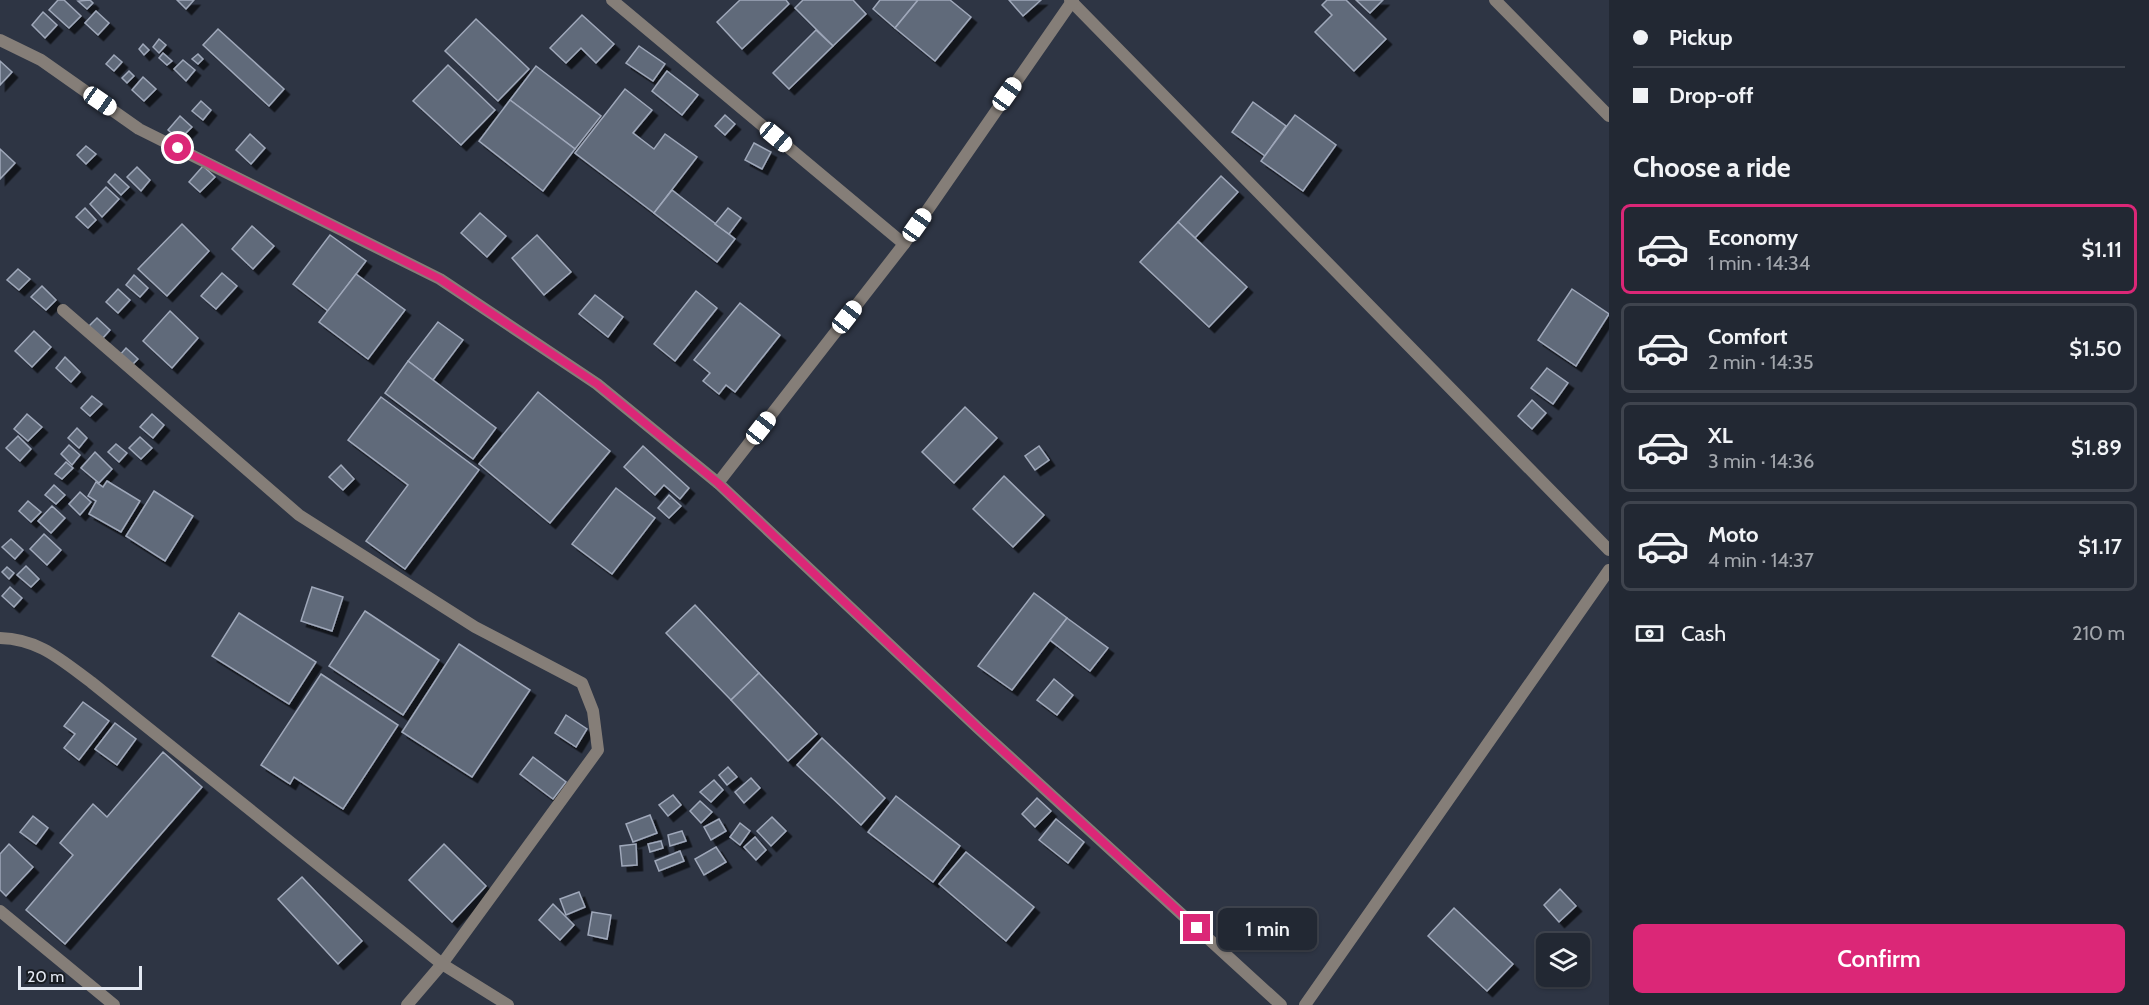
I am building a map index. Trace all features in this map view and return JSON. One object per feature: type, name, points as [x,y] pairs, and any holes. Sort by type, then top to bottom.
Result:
[{"type":"street","points":[[612,0],[904,244]]},
{"type":"street","points":[[718,483],[904,244],[1072,0],[1609,550]]},
{"type":"street","points":[[1495,0],[1609,116]]},
{"type":"street","points":[[0,40],[41,60],[139,129],[440,279],[597,384],[718,483],[988,736],[1281,1005]]},
{"type":"street","points":[[63,310],[299,515],[476,627],[582,683],[593,711],[598,750],[442,964],[407,1005]]},
{"type":"street","points":[[1305,1005],[1609,570]]},
{"type":"street","points":[[0,638],[17,638],[46,649],[442,964],[508,1005]]},
{"type":"street","points":[[0,912],[114,1005]]},
{"type":"building","points":[[58,0],[64,0],[81,16],[69,28],[49,10]]},
{"type":"building","points":[[90,0],[93,3],[87,9],[78,1]]},
{"type":"building","points":[[177,0],[194,0],[186,9]]},
{"type":"building","points":[[740,0],[786,0],[789,4],[742,49],[717,22]]},
{"type":"building","points":[[803,0],[853,0],[866,14],[833,46],[795,8]]},
{"type":"building","points":[[880,0],[918,0],[895,28],[873,9]]},
{"type":"building","points":[[918,0],[950,0],[971,17],[935,61],[895,28]]},
{"type":"building","points":[[1009,0],[1041,0],[1023,16]]},
{"type":"building","points":[[1327,0],[1346,0],[1386,39],[1354,71],[1315,32],[1332,15],[1322,5]]},
{"type":"building","points":[[1356,0],[1383,0],[1370,13]]},
{"type":"building","points":[[96,11],[109,23],[98,35],[85,23]]},
{"type":"building","points":[[43,12],[57,25],[45,38],[32,25]]},
{"type":"building","points":[[582,15],[614,44],[596,63],[581,48],[566,63],[550,48]]},
{"type":"building","points":[[476,19],[529,69],[498,101],[445,51]]},
{"type":"building","points":[[218,29],[284,89],[269,106],[203,45]]},
{"type":"building","points":[[816,30],[833,46],[789,89],[773,73]]},
{"type":"building","points":[[159,39],[166,45],[159,53],[153,47]]},
{"type":"building","points":[[143,44],[149,50],[144,55],[139,49]]},
{"type":"building","points":[[639,46],[665,64],[653,81],[626,63]]},
{"type":"building","points":[[163,53],[172,61],[167,65],[159,58]]},
{"type":"building","points":[[198,54],[203,59],[198,64],[192,59]]},
{"type":"building","points":[[114,55],[122,62],[114,71],[106,64]]},
{"type":"building","points":[[183,60],[195,70],[186,81],[174,69]]},
{"type":"building","points":[[0,61],[12,72],[0,85]]},
{"type":"building","points":[[448,65],[495,110],[461,145],[413,101]]},
{"type":"building","points":[[536,66],[601,116],[575,149],[510,100]]},
{"type":"building","points":[[129,71],[134,76],[127,83],[122,78]]},
{"type":"building","points":[[667,71],[698,95],[682,115],[652,91]]},
{"type":"building","points":[[143,77],[156,89],[144,101],[132,90]]},
{"type":"building","points":[[625,89],[652,110],[633,133],[654,149],[665,134],[697,157],[654,213],[575,153]]},
{"type":"building","points":[[510,100],[575,149],[543,191],[479,141]]},
{"type":"building","points":[[201,101],[211,110],[203,120],[192,111]]},
{"type":"building","points":[[1253,102],[1286,126],[1265,156],[1232,132]]},
{"type":"building","points":[[725,115],[735,124],[725,135],[715,126]]},
{"type":"building","points":[[1295,115],[1336,145],[1303,191],[1261,161]]},
{"type":"building","points":[[180,116],[192,127],[179,140],[168,130]]},
{"type":"building","points":[[250,134],[265,148],[251,164],[236,150]]},
{"type":"building","points":[[754,143],[771,152],[762,169],[745,160]]},
{"type":"building","points":[[86,146],[96,154],[86,164],[77,155]]},
{"type":"building","points":[[0,149],[15,163],[0,179]]},
{"type":"building","points":[[203,166],[215,177],[200,192],[189,182]]},
{"type":"building","points":[[137,167],[150,180],[141,191],[127,177]]},
{"type":"building","points":[[115,174],[129,187],[121,195],[108,182]]},
{"type":"building","points":[[1221,176],[1238,192],[1195,238],[1178,222]]},
{"type":"building","points":[[106,187],[119,199],[102,217],[90,204]]},
{"type":"building","points":[[672,190],[735,239],[717,262],[654,213]]},
{"type":"building","points":[[85,208],[96,220],[88,228],[76,217]]},
{"type":"building","points":[[728,208],[741,218],[729,234],[715,224]]},
{"type":"building","points":[[480,213],[506,236],[487,257],[461,233]]},
{"type":"building","points":[[1178,222],[1247,287],[1209,327],[1140,262]]},
{"type":"building","points":[[182,224],[209,251],[167,296],[138,269]]},
{"type":"building","points":[[252,226],[274,246],[253,269],[232,249]]},
{"type":"building","points":[[330,235],[366,261],[328,311],[293,284]]},
{"type":"building","points":[[537,235],[571,272],[544,295],[512,258]]},
{"type":"building","points":[[18,269],[30,279],[19,290],[7,280]]},
{"type":"building","points":[[222,273],[237,286],[216,309],[201,296]]},
{"type":"building","points":[[356,274],[405,310],[368,359],[319,322]]},
{"type":"building","points":[[134,275],[148,288],[140,297],[126,285]]},
{"type":"building","points":[[42,286],[56,300],[46,310],[31,297]]},
{"type":"building","points":[[118,289],[130,300],[118,313],[106,302]]},
{"type":"building","points":[[1572,289],[1609,314],[1576,366],[1538,340]]},
{"type":"building","points":[[696,291],[717,308],[675,361],[654,344]]},
{"type":"building","points":[[595,295],[623,317],[608,337],[579,314]]},
{"type":"building","points":[[740,303],[780,335],[735,392],[726,385],[719,394],[703,381],[710,373],[694,360]]},
{"type":"building","points":[[170,311],[198,338],[172,368],[143,341]]},
{"type":"building","points":[[97,318],[110,330],[102,339],[89,326]]},
{"type":"building","points":[[438,322],[463,340],[433,380],[408,361]]},
{"type":"building","points":[[34,331],[51,347],[32,367],[15,351]]},
{"type":"building","points":[[126,348],[138,359],[130,367],[119,356]]},
{"type":"building","points":[[65,357],[80,372],[71,382],[56,368]]},
{"type":"building","points":[[408,361],[496,428],[473,459],[385,393]]},
{"type":"building","points":[[1547,368],[1568,383],[1553,404],[1531,388]]},
{"type":"building","points":[[538,392],[610,451],[550,523],[479,464]]},
{"type":"building","points":[[92,396],[102,404],[90,416],[81,408]]},
{"type":"building","points":[[381,397],[479,470],[405,569],[366,541],[408,485],[348,440]]},
{"type":"building","points":[[1532,400],[1546,413],[1532,429],[1518,416]]},
{"type":"building","points":[[965,407],[997,438],[954,483],[922,452]]},
{"type":"building","points":[[27,414],[42,427],[28,441],[14,429]]},
{"type":"building","points":[[152,414],[164,425],[153,438],[140,427]]},
{"type":"building","points":[[77,428],[87,438],[79,448],[68,438]]},
{"type":"building","points":[[18,436],[31,449],[20,461],[6,448]]},
{"type":"building","points":[[140,437],[152,448],[141,459],[129,448]]},
{"type":"building","points":[[116,444],[127,453],[119,462],[108,452]]},
{"type":"building","points":[[69,445],[80,455],[72,465],[61,454]]},
{"type":"building","points":[[643,446],[689,488],[680,499],[664,485],[655,495],[624,467]]},
{"type":"building","points":[[1039,446],[1049,460],[1035,470],[1025,456]]},
{"type":"building","points":[[95,452],[112,469],[99,483],[81,468]]},
{"type":"building","points":[[66,462],[73,468],[62,479],[55,474]]},
{"type":"building","points":[[341,465],[354,479],[343,490],[329,477]]},
{"type":"building","points":[[1004,476],[1044,515],[1013,547],[973,509]]},
{"type":"building","points":[[107,481],[140,501],[121,532],[89,514],[96,501],[88,496],[96,482],[103,487]]},
{"type":"building","points":[[54,485],[65,495],[56,504],[45,495]]},
{"type":"building","points":[[616,488],[655,518],[612,574],[572,544]]},
{"type":"building","points":[[154,491],[193,516],[165,561],[126,536]]},
{"type":"building","points":[[80,492],[91,502],[80,515],[69,504]]},
{"type":"building","points":[[669,495],[681,506],[669,518],[658,508]]},
{"type":"building","points":[[28,501],[41,512],[31,522],[19,511]]},
{"type":"building","points":[[52,506],[65,518],[51,533],[38,521]]},
{"type":"building","points":[[44,534],[61,550],[47,565],[30,549]]},
{"type":"building","points":[[11,539],[23,550],[15,559],[2,547]]},
{"type":"building","points":[[26,566],[39,579],[31,587],[17,575]]},
{"type":"building","points":[[7,567],[14,573],[9,579],[2,572]]},
{"type":"building","points":[[10,587],[22,598],[14,607],[2,596]]},
{"type":"building","points":[[312,587],[343,597],[332,631],[301,621]]},
{"type":"building","points":[[1034,593],[1067,618],[1012,690],[978,666]]},
{"type":"building","points":[[695,605],[759,673],[731,700],[666,633]]},
{"type":"building","points":[[365,611],[439,660],[403,715],[329,666]]},
{"type":"building","points":[[239,613],[316,662],[289,704],[212,656]]},
{"type":"building","points":[[1067,618],[1108,648],[1090,671],[1050,640]]},
{"type":"building","points":[[459,644],[530,690],[472,777],[402,732]]},
{"type":"building","points":[[759,673],[817,734],[788,761],[731,700]]},
{"type":"building","points":[[321,674],[398,725],[343,809],[294,777],[290,784],[261,765]]},
{"type":"building","points":[[1054,679],[1073,695],[1057,715],[1037,700]]},
{"type":"building","points":[[83,702],[109,721],[79,760],[64,748],[75,734],[64,726]]},
{"type":"building","points":[[566,715],[587,729],[576,747],[555,733]]},
{"type":"building","points":[[115,723],[136,739],[117,765],[95,749]]},
{"type":"building","points":[[822,738],[885,798],[861,825],[797,765]]},
{"type":"building","points":[[163,752],[202,787],[65,944],[26,910],[73,855],[60,843],[93,804],[107,817]]},
{"type":"building","points":[[533,757],[566,782],[553,799],[520,774]]},
{"type":"building","points":[[728,767],[737,777],[727,785],[719,775]]},
{"type":"building","points":[[751,778],[760,788],[744,803],[735,792]]},
{"type":"building","points":[[714,780],[723,790],[711,802],[700,792]]},
{"type":"building","points":[[673,795],[681,805],[668,816],[659,805]]},
{"type":"building","points":[[896,796],[960,846],[933,882],[868,832]]},
{"type":"building","points":[[1037,798],[1051,811],[1035,827],[1022,814]]},
{"type":"building","points":[[700,801],[712,812],[701,823],[690,811]]},
{"type":"building","points":[[650,815],[657,833],[633,842],[626,824]]},
{"type":"building","points":[[33,816],[48,828],[36,844],[20,832]]},
{"type":"building","points":[[772,817],[786,831],[771,846],[757,831]]},
{"type":"building","points":[[719,819],[726,831],[711,840],[704,827]]},
{"type":"building","points":[[1056,819],[1084,842],[1068,863],[1039,840]]},
{"type":"building","points":[[740,823],[750,831],[740,845],[730,837]]},
{"type":"building","points":[[682,831],[686,841],[670,846],[668,835]]},
{"type":"building","points":[[755,837],[766,850],[756,860],[744,847]]},
{"type":"building","points":[[661,841],[663,848],[650,852],[648,844]]},
{"type":"building","points":[[9,844],[33,867],[6,896],[0,890],[0,854]]},
{"type":"building","points":[[444,844],[486,886],[452,922],[409,880]]},
{"type":"building","points":[[636,844],[637,865],[622,866],[620,846]]},
{"type":"building","points":[[716,847],[726,862],[704,875],[695,859]]},
{"type":"building","points":[[680,851],[684,861],[659,871],[655,861]]},
{"type":"building","points":[[966,852],[1034,907],[1006,941],[939,884]]},
{"type":"building","points":[[302,877],[362,941],[338,964],[278,899]]},
{"type":"building","points":[[1560,889],[1576,906],[1559,922],[1544,905]]},
{"type":"building","points":[[579,892],[585,907],[566,915],[560,899]]},
{"type":"building","points":[[553,904],[574,925],[560,940],[539,920]]},
{"type":"building","points":[[1454,908],[1513,964],[1487,991],[1428,936]]},
{"type":"building","points":[[592,912],[611,915],[607,939],[588,935]]},
{"type":"route","points":[[178,148],[440,279],[597,384],[718,483],[979,729],[1197,928]]}]
